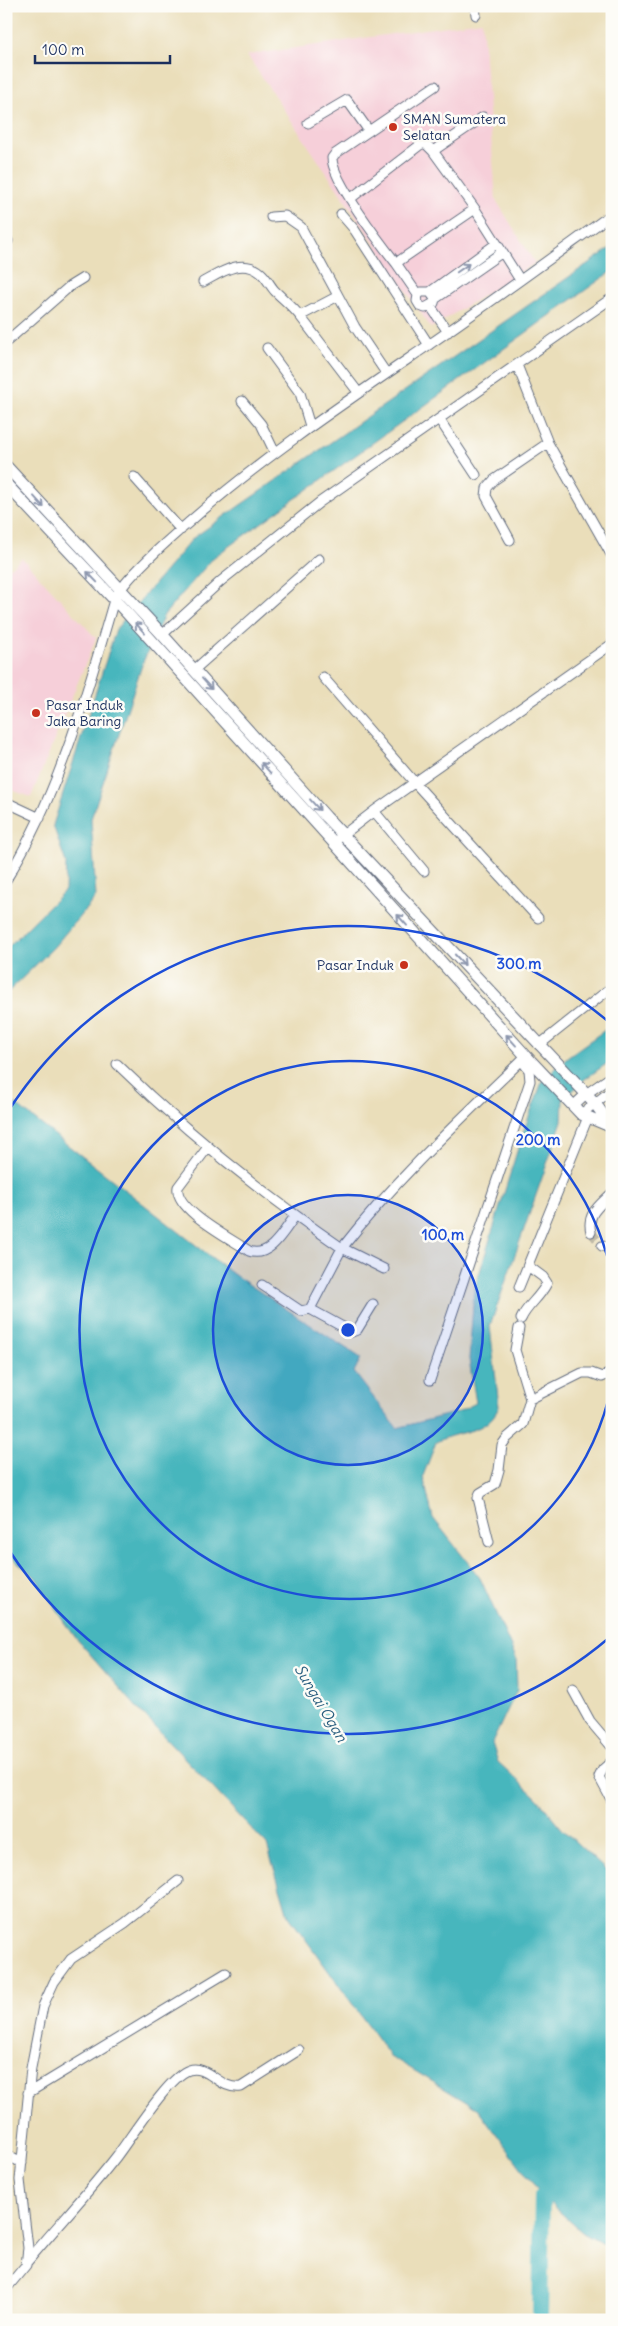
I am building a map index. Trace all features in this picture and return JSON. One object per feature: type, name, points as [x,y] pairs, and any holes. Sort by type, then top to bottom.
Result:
[{"type":"street","points":[[434,86],[335,154],[332,158],[333,166],[350,199],[418,295],[417,301],[420,306],[425,308],[432,299],[496,244]]},
{"type":"street","points":[[308,123],[347,100],[369,131]]},
{"type":"street","points":[[433,151],[483,117]]},
{"type":"street","points":[[350,199],[420,144],[425,143],[433,151],[475,209],[501,253],[520,280]]},
{"type":"street","points":[[396,263],[475,209]]},
{"type":"street","points":[[340,214],[354,229],[429,345]]},
{"type":"street","points":[[6,880],[40,818],[81,712],[117,595],[181,530],[219,496],[310,426],[448,332],[612,214]]},
{"type":"street","points":[[271,217],[285,216],[301,227],[355,327],[386,373]]},
{"type":"street","points":[[432,299],[501,253]]},
{"type":"street","points":[[203,282],[235,266],[245,265],[263,274],[274,290],[285,298],[300,316],[358,392]]},
{"type":"street","points":[[6,342],[70,286],[82,278]]},
{"type":"street","points":[[418,295],[421,292],[432,299],[448,332]]},
{"type":"street","points":[[300,316],[338,296]]},
{"type":"street","points":[[161,633],[221,581],[320,502],[612,298]]},
{"type":"street","points":[[267,348],[300,393],[310,426]]},
{"type":"street","points":[[517,365],[548,443],[612,556]]},
{"type":"street","points":[[242,401],[261,424],[275,453]]},
{"type":"street","points":[[439,419],[476,475]]},
{"type":"street","points":[[510,540],[486,496],[487,488],[494,480],[548,443]]},
{"type":"street","points":[[6,466],[117,595]]},
{"type":"street","points":[[134,477],[181,530]]},
{"type":"street","points":[[6,484],[130,608],[161,633],[343,835],[538,1045],[557,1062],[587,1095],[612,1127]]},
{"type":"street","points":[[194,670],[319,559]]},
{"type":"street","points":[[130,608],[155,645],[524,1059],[545,1075],[578,1109],[612,1127]]},
{"type":"street","points":[[333,844],[374,811],[612,644]]},
{"type":"street","points":[[323,677],[415,783],[538,918]]},
{"type":"street","points":[[6,802],[40,818]]},
{"type":"street","points":[[374,811],[424,871]]},
{"type":"street","points":[[538,1045],[612,987]]},
{"type":"street","points":[[310,1309],[342,1248],[370,1213],[405,1173],[524,1059]]},
{"type":"street","points":[[430,1380],[530,1081],[529,1070],[524,1059]]},
{"type":"street","points":[[117,1064],[159,1105],[208,1147],[295,1216],[342,1248],[384,1269]]},
{"type":"street","points":[[519,1287],[528,1266],[578,1109],[587,1095],[612,1076]]},
{"type":"street","points":[[587,1095],[612,1090]]},
{"type":"street","points":[[208,1147],[178,1187],[179,1198],[188,1209],[249,1250],[257,1253],[265,1251],[272,1245],[295,1216]]},
{"type":"street","points":[[591,1232],[589,1225],[590,1216],[612,1193]]},
{"type":"street","points":[[602,1246],[612,1248]]},
{"type":"street","points":[[489,1542],[478,1498],[480,1493],[495,1484],[504,1442],[523,1424],[530,1399],[515,1350],[520,1324],[526,1308],[535,1303],[547,1283],[543,1277],[528,1266]]},
{"type":"street","points":[[262,1285],[301,1311],[310,1309],[352,1332],[356,1330],[373,1304]]},
{"type":"street","points":[[530,1399],[582,1373],[591,1373],[602,1377],[612,1372]]},
{"type":"street","points":[[573,1690],[590,1721],[612,1748]]},
{"type":"street","points":[[612,1761],[602,1769],[599,1777],[612,1801]]},
{"type":"street","points":[[26,2264],[28,2248],[20,2180],[28,2093],[36,2034],[44,2006],[54,1982],[71,1959],[125,1923],[178,1881]]},
{"type":"street","points":[[28,2093],[226,1973]]},
{"type":"street","points":[[6,2289],[117,2156],[154,2106],[182,2073],[191,2069],[200,2069],[219,2082],[234,2088],[240,2087],[299,2050]]},
{"type":"street","points":[[6,2155],[22,2164]]},
{"type":"shaded area","name":"SMAN Sumatera Selatan","points":[[482,21],[496,200],[535,263],[431,328],[247,55]]},
{"type":"shaded area","name":"Pasar Induk Jaka Baring","points":[[22,558],[96,638],[31,797],[6,788],[6,571]]},
{"type":"water","points":[[612,247],[612,271],[214,557],[164,615],[143,662],[91,819],[96,897],[53,948],[6,994],[6,949],[65,890],[66,863],[53,825],[116,629],[193,538]]},
{"type":"water","name":"Sungai Ogan","points":[[612,1025],[612,1060],[585,1079],[563,1100],[562,1121],[490,1326],[499,1407],[494,1416],[480,1427],[436,1442],[423,1476],[433,1518],[480,1578],[516,1658],[517,1690],[492,1743],[498,1762],[537,1798],[563,1830],[612,1876],[612,2249],[583,2233],[542,2196],[478,2109],[390,2056],[288,1915],[267,1845],[139,1710],[75,1637],[35,1577],[6,1552],[6,1097],[233,1274],[361,1358],[354,1372],[397,1428],[458,1412],[476,1403],[469,1359],[474,1291],[522,1135],[542,1082],[567,1057]]},
{"type":"waterway","points":[[540,2320],[542,2196]]},
{"type":"tunnel","points":[[591,1232],[602,1246]]},
{"type":"place","name":"SMAN Sumatera Selatan","points":[[393,127]]},
{"type":"place","name":"Pasar Induk Jaka Baring","points":[[36,713]]},
{"type":"place","name":"Pasar Induk","points":[[404,965]]}]
